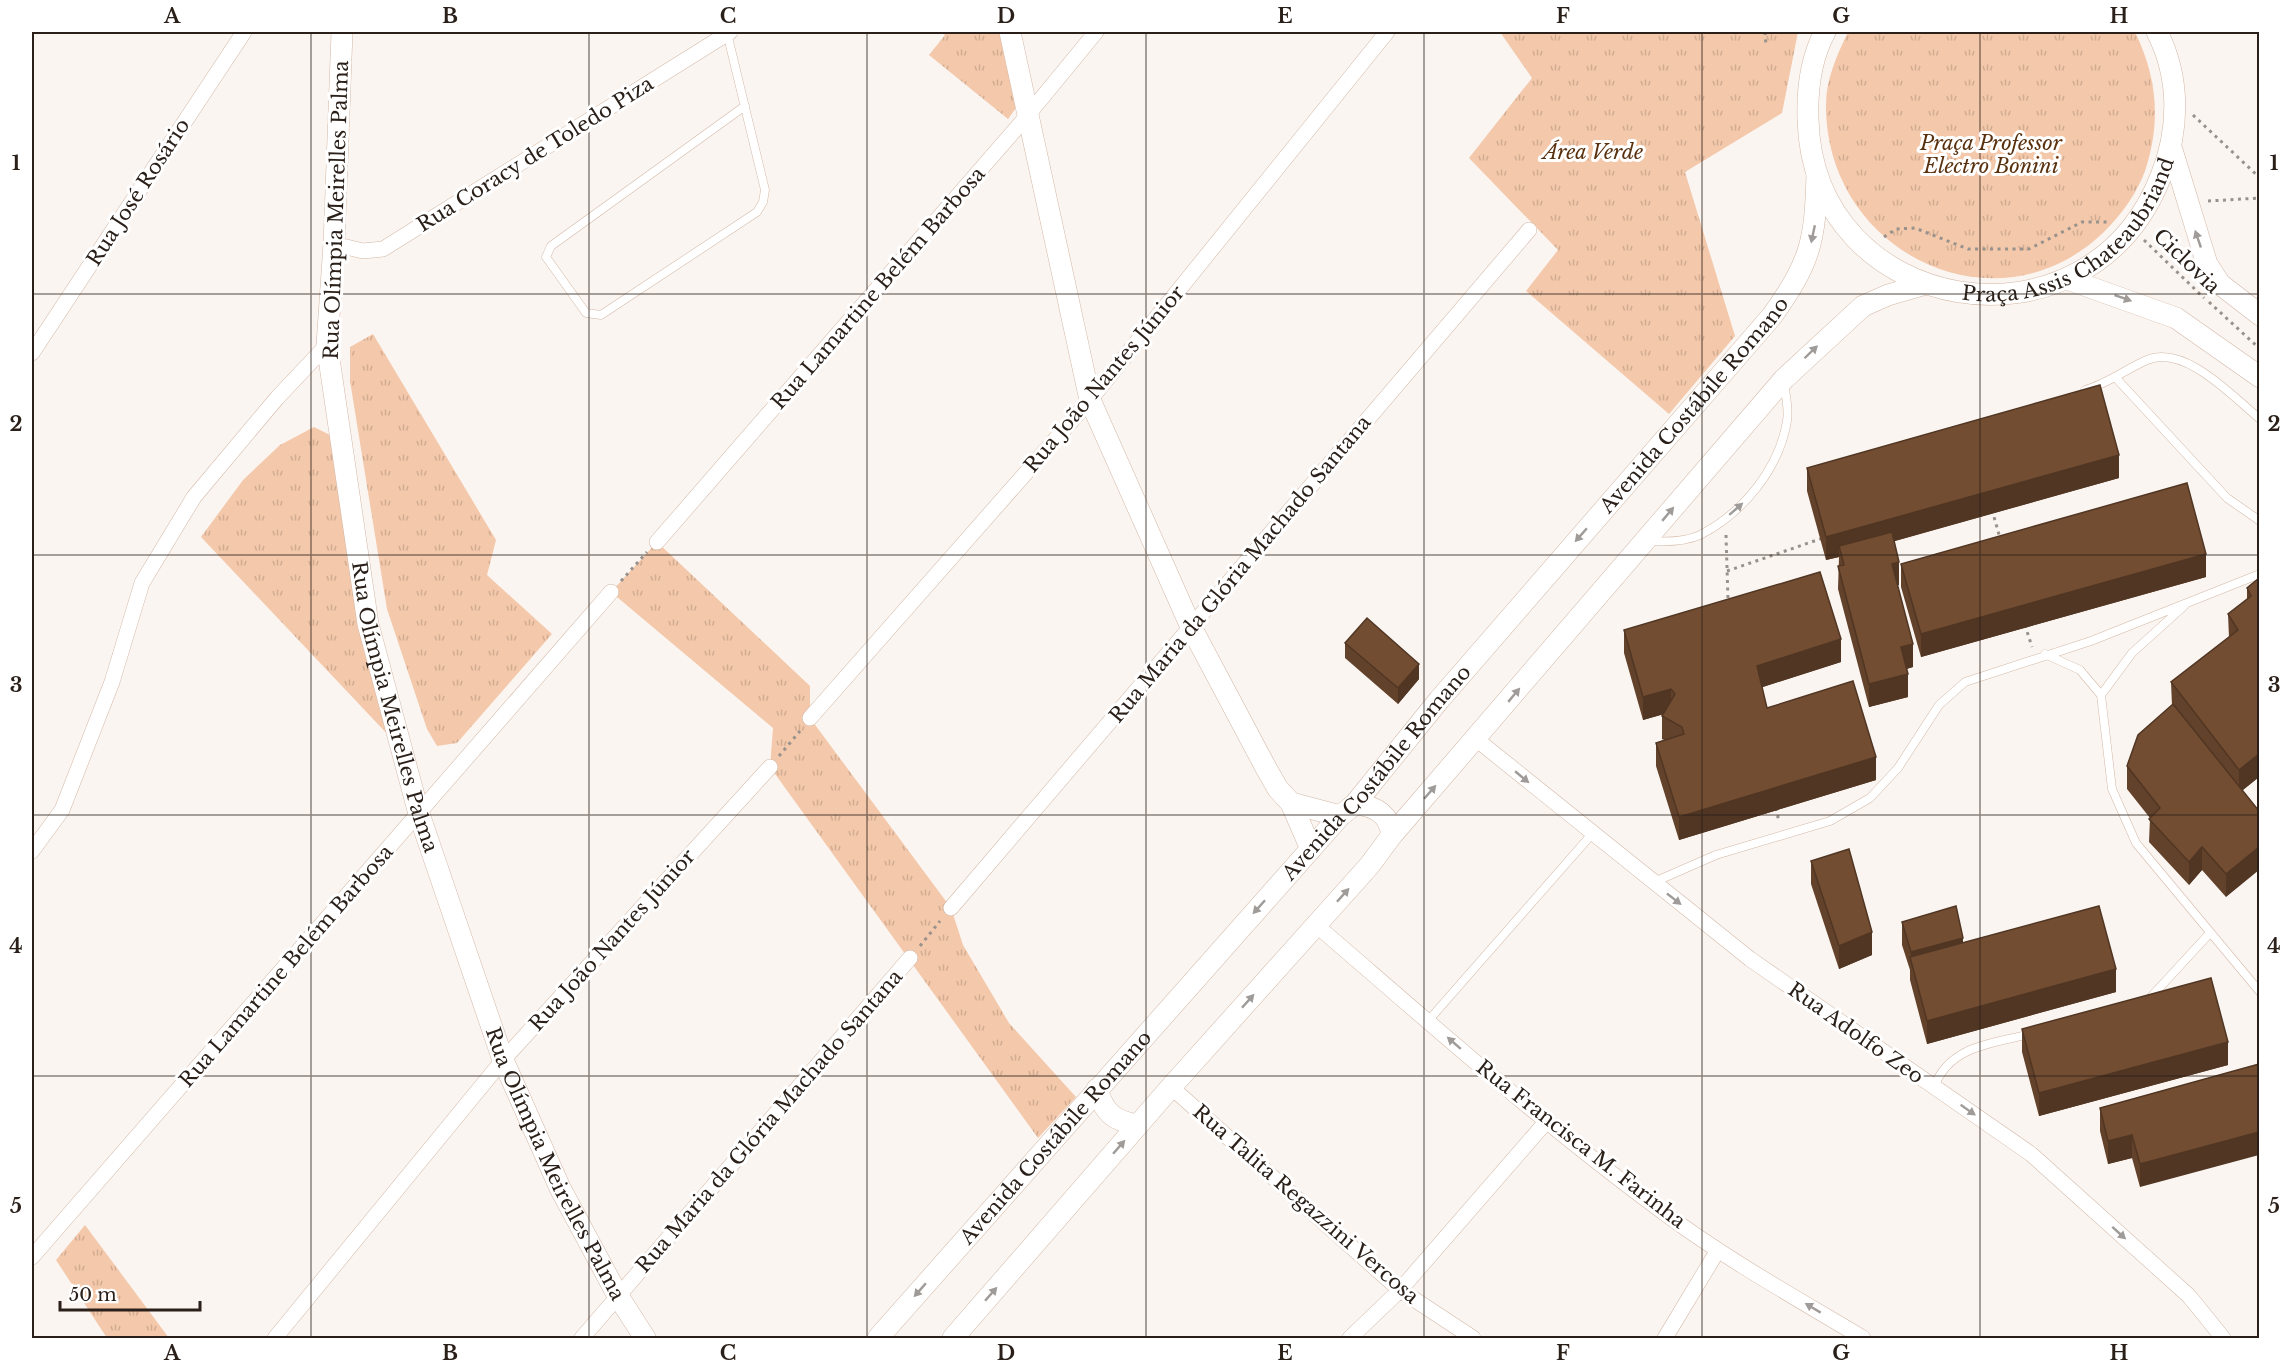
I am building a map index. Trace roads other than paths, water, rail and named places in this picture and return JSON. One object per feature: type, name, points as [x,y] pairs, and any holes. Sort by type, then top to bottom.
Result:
[{"type":"main road","name":"Rua Olímpia Meirelles Palma","points":[[342,32],[334,244],[327,345],[368,624],[419,814],[503,1060],[560,1188],[618,1296],[645,1338]]},
{"type":"main road","points":[[1010,32],[1090,400],[1191,627],[1278,789],[1291,803],[1311,849]]},
{"type":"main road","name":"Praça Assis Chateaubriand","points":[[1821,35],[1808,91],[1809,140],[1817,175],[1841,219],[1865,246],[1894,268],[1926,284],[1961,293],[1997,296],[2033,291],[2067,279],[2115,248],[2151,203],[2172,150],[2176,100],[2166,50],[2157,32]]},
{"type":"main road","points":[[2172,150],[2197,239],[2213,274],[2220,284],[2259,315]]},
{"type":"main road","name":"Avenida Costábile Romano","points":[[878,1338],[1097,1089],[1348,810],[1447,691],[1772,316],[1795,284],[1808,257],[1815,227],[1817,175]]},
{"type":"main road","points":[[2067,279],[2176,318],[2259,377]]},
{"type":"main road","points":[[953,1338],[1171,1087],[1369,866],[1392,835],[1784,379],[1863,306],[1888,295],[1926,284]]},
{"type":"main road","points":[[1291,803],[1348,810],[1379,810],[1388,820],[1392,835]]},
{"type":"main road","points":[[1097,1089],[1107,1112],[1119,1121],[1138,1125]]},
{"type":"street","name":"Rua José Rosário","points":[[32,353],[244,32]]},
{"type":"street","name":"Rua Coracy de Toledo Piza","points":[[334,244],[363,251],[383,249],[729,32]]},
{"type":"street","name":"Rua Lamartine Belém Barbosa","points":[[657,542],[1027,116],[1096,32]]},
{"type":"street","name":"Rua João Nantes Júnior","points":[[810,718],[1090,400],[1387,32]]},
{"type":"street","name":"Rua Maria da Glória Machado Santana","points":[[951,908],[1529,230]]},
{"type":"street","points":[[32,851],[62,810],[112,682],[142,584],[194,497],[277,398],[327,345]]},
{"type":"street","name":"Rua Lamartine Belém Barbosa","points":[[32,1257],[611,592]]},
{"type":"street","name":"Rua Adolfo Zeo","points":[[1476,739],[1750,959],[2031,1154],[2189,1296],[2223,1338]]},
{"type":"street","name":"Rua João Nantes Júnior","points":[[275,1338],[503,1060],[770,768]]},
{"type":"street","name":"Rua Francisca M. Farinha","points":[[1316,925],[1546,1122],[1664,1213],[1718,1250],[1863,1338]]},
{"type":"street","name":"Rua Maria da Glória Machado Santana","points":[[582,1338],[910,958]]},
{"type":"street","name":"Rua Talita Regazzini Vercosa","points":[[1171,1087],[1400,1290],[1473,1338]]},
{"type":"street","points":[[1350,1338],[1400,1290],[1546,1122]]},
{"type":"street","points":[[1665,1338],[1718,1250]]},
{"type":"lane","points":[[729,32],[765,190],[757,212],[601,315],[586,313],[546,258],[550,246],[745,106]]},
{"type":"lane","points":[[2081,391],[2150,359],[2166,357],[2182,360],[2213,380],[2259,419]]},
{"type":"lane","points":[[2115,376],[2227,498],[2259,521]]},
{"type":"lane","points":[[1645,541],[1670,542],[1698,536],[1726,518],[1746,500],[1764,477],[1780,450],[1787,419],[1784,379]]},
{"type":"lane","points":[[1653,882],[1716,855],[1830,821],[1870,798],[1898,768],[1939,705],[1965,682],[2045,654],[2091,641],[2259,574]]},
{"type":"lane","points":[[2101,695],[2132,653],[2188,601]]},
{"type":"lane","points":[[2045,654],[2080,670],[2101,695],[2112,789],[2136,843],[2259,992]]},
{"type":"lane","points":[[1428,1021],[1592,834]]},
{"type":"lane","points":[[2141,1001],[2152,997],[2210,933]]},
{"type":"lane","points":[[1934,1087],[1944,1067],[1964,1052],[2041,1031]]},
{"type":"park label","name":"Área Verde","points":[[1593,152]]},
{"type":"park label","name":"Praça Professor Electro Bonini","points":[[1991,154]]}]
